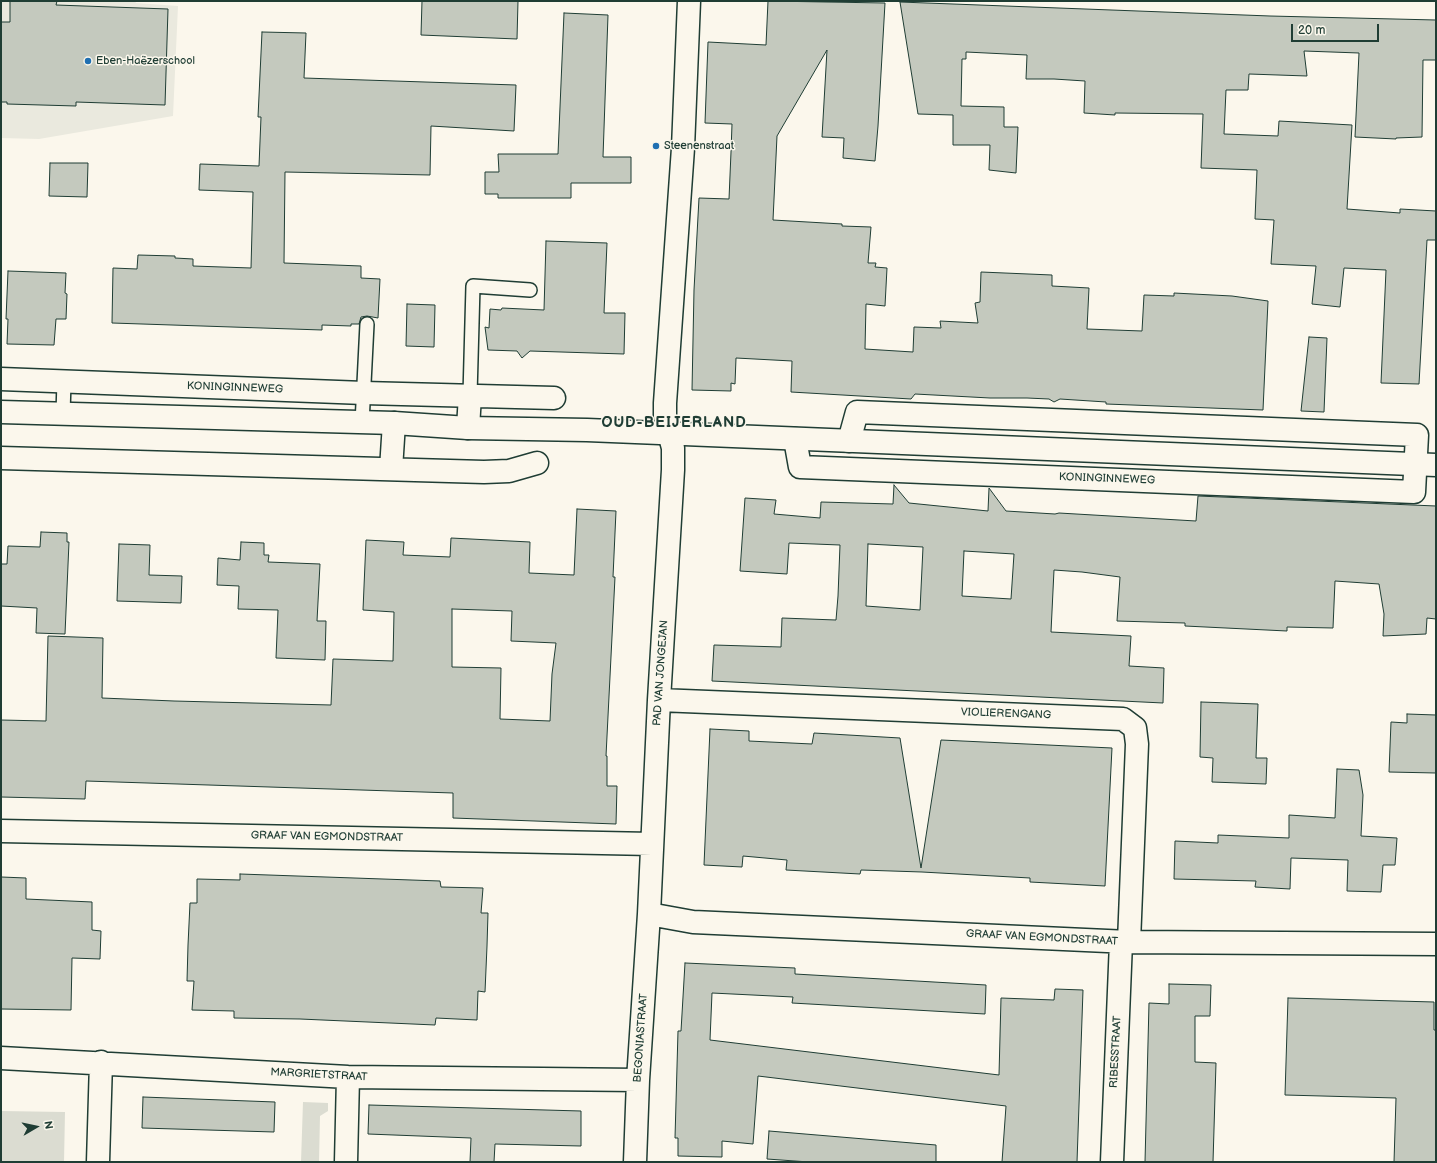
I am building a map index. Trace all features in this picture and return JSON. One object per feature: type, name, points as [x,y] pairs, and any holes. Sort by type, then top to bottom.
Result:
[{"type":"street","points":[[669,433],[665,416],[665,403],[683,148],[689,1]]},
{"type":"street","name":"KONINGINNEWEG","points":[[1,379],[364,393],[554,398]]},
{"type":"street","points":[[468,428],[470,395]]},
{"type":"street","points":[[1,412],[394,423],[468,428],[669,433],[1426,464]]},
{"type":"street","name":"KONINGINNEWEG","points":[[795,439],[800,467],[1406,492],[1414,492],[1426,464],[1417,435],[857,412],[849,441]]},
{"type":"street","points":[[391,469],[394,423]]},
{"type":"street","name":"PAD VAN JONGEJAN","points":[[649,914],[659,700],[673,462],[673,448],[669,433]]},
{"type":"street","points":[[1,458],[484,472],[509,471],[537,463]]},
{"type":"street","name":"VIOLIERENGANG","points":[[659,700],[1123,719],[1134,728],[1137,744],[1125,942]]},
{"type":"street","name":"GRAAF VAN EGMONDSTRAAT","points":[[1,830],[652,844]]},
{"type":"street","name":"GRAAF VAN EGMONDSTRAAT","points":[[649,914],[692,922],[1125,942],[1436,944]]},
{"type":"street","name":"BEGONIASTRAAT","points":[[635,1162],[638,1080],[649,914]]},
{"type":"street","name":"RIBESSTRAAT","points":[[1112,1162],[1125,942]]},
{"type":"street","name":"MARGRIETSTRAAT","points":[[1,1058],[101,1062],[348,1077],[638,1080]]},
{"type":"street","points":[[98,1162],[101,1062]]},
{"type":"street","points":[[346,1162],[348,1077]]},
{"type":"lane","points":[[470,395],[472,286],[530,290]]},
{"type":"lane","points":[[362,422],[367,324]]},
{"type":"lane","points":[[63,414],[64,381]]},
{"type":"shaded area","name":"Eben-Haëzerschool","points":[[1,1],[135,1],[136,3],[178,6],[173,116],[39,139],[1,138]]},
{"type":"shaded area","points":[[303,1102],[328,1103],[328,1111],[320,1116],[319,1162],[301,1162]]},
{"type":"shaded area","points":[[1,1111],[65,1112],[64,1162],[1,1162]]},
{"type":"building","name":"Eben-Haëzerschool","points":[[10,1],[57,1],[56,5],[168,9],[165,105],[76,102],[76,106],[7,104],[7,102],[1,102],[1,22],[10,22]]},
{"type":"building","points":[[422,1],[518,1],[517,39],[421,35]]},
{"type":"building","points":[[768,1],[885,3],[875,161],[843,158],[844,138],[822,137],[827,50],[777,136],[773,220],[871,227],[868,263],[876,263],[875,267],[887,268],[885,306],[866,304],[865,349],[913,352],[914,327],[941,328],[940,321],[978,323],[975,303],[980,302],[981,272],[1052,275],[1052,286],[1089,288],[1087,329],[1142,331],[1144,295],[1174,296],[1174,293],[1232,296],[1268,301],[1263,410],[1106,404],[1106,402],[1060,399],[1054,402],[1049,399],[990,398],[915,394],[911,399],[791,392],[792,361],[736,358],[735,384],[731,383],[731,391],[692,390],[694,290],[699,198],[729,199],[732,124],[705,123],[708,42],[766,45]]},
{"type":"building","points":[[900,2],[1270,16],[1436,20],[1436,60],[1423,60],[1422,137],[1396,139],[1355,137],[1359,53],[1304,51],[1307,76],[1249,74],[1248,90],[1226,90],[1224,134],[1278,136],[1279,121],[1352,125],[1347,209],[1400,213],[1400,209],[1436,211],[1436,240],[1427,240],[1419,384],[1381,383],[1386,270],[1344,268],[1340,307],[1312,304],[1316,266],[1271,264],[1274,220],[1255,219],[1257,170],[1201,168],[1203,114],[1115,113],[1115,115],[1084,113],[1085,81],[1026,79],[1027,55],[966,52],[966,59],[962,59],[961,106],[1004,107],[1004,127],[1018,127],[1016,173],[989,170],[990,145],[953,145],[953,115],[918,114]]},
{"type":"building","points":[[564,13],[608,15],[603,157],[631,157],[631,183],[571,183],[571,198],[498,198],[498,194],[485,194],[485,172],[499,172],[498,154],[558,154]]},
{"type":"building","points":[[262,32],[306,33],[304,78],[516,85],[514,131],[431,126],[430,175],[285,172],[284,263],[361,266],[361,278],[380,279],[378,318],[367,316],[361,317],[359,324],[351,324],[351,326],[322,325],[322,330],[112,323],[113,268],[137,269],[138,255],[175,256],[175,258],[193,259],[193,266],[251,268],[253,192],[199,190],[200,164],[259,166],[261,117],[258,117]]},
{"type":"building","points":[[50,163],[88,163],[87,197],[49,196]]},
{"type":"building","points":[[546,241],[607,243],[604,313],[625,313],[624,354],[530,351],[522,358],[517,351],[488,350],[485,327],[489,328],[490,309],[501,310],[502,308],[544,310]]},
{"type":"building","points":[[8,271],[66,273],[66,319],[56,319],[54,345],[7,344],[8,319],[6,319]]},
{"type":"building","points":[[407,304],[435,305],[434,347],[406,346]]},
{"type":"building","points":[[1309,337],[1327,338],[1324,412],[1301,411]]},
{"type":"building","points":[[894,485],[909,503],[988,511],[989,488],[1006,511],[1196,521],[1198,496],[1436,506],[1436,619],[1427,618],[1426,634],[1383,636],[1384,614],[1379,584],[1335,581],[1333,628],[1287,627],[1287,631],[1185,626],[1185,623],[1117,621],[1120,577],[1054,570],[1051,632],[1131,636],[1129,666],[1164,668],[1163,703],[712,681],[714,645],[781,647],[782,618],[836,620],[840,545],[789,543],[787,574],[740,571],[745,498],[776,500],[774,514],[820,518],[821,502],[893,504]],"holes":[[[868,544],[923,547],[920,610],[866,606]],[[964,551],[1014,554],[1011,599],[962,596]]]},
{"type":"building","points":[[577,509],[616,511],[613,577],[615,577],[606,756],[607,786],[617,786],[616,824],[453,818],[453,793],[86,781],[85,799],[1,797],[1,720],[46,721],[48,636],[103,638],[102,698],[331,705],[333,659],[393,661],[394,612],[363,610],[366,540],[404,542],[403,555],[450,557],[451,538],[530,542],[529,573],[574,575]],"holes":[[[452,609],[512,611],[511,641],[556,643],[552,674],[550,721],[500,719],[501,668],[452,667]]]},
{"type":"building","points":[[41,532],[67,533],[67,542],[69,542],[65,634],[36,633],[37,608],[1,606],[1,564],[7,564],[8,546],[40,547]]},
{"type":"building","points":[[241,542],[264,543],[264,555],[269,555],[268,562],[320,564],[317,621],[326,621],[325,660],[276,658],[278,610],[238,609],[239,586],[217,585],[218,558],[240,560]]},
{"type":"building","points":[[119,544],[150,545],[149,575],[182,576],[181,603],[117,601]]},
{"type":"building","points":[[1201,702],[1258,704],[1256,758],[1267,758],[1266,784],[1212,782],[1213,758],[1200,757]]},
{"type":"building","points":[[1407,714],[1436,715],[1436,773],[1389,772],[1391,722],[1407,723]]},
{"type":"building","points":[[710,729],[749,731],[749,741],[812,744],[814,733],[900,738],[921,868],[941,740],[1112,748],[1105,886],[1030,882],[1030,878],[922,872],[861,870],[860,874],[786,870],[787,860],[743,856],[742,867],[704,865]]},
{"type":"building","points":[[1337,769],[1359,770],[1363,795],[1361,836],[1397,838],[1395,865],[1383,865],[1381,892],[1347,891],[1348,860],[1291,858],[1290,889],[1255,887],[1256,881],[1174,879],[1175,841],[1218,843],[1218,835],[1289,838],[1289,815],[1335,818]]},
{"type":"building","points":[[240,874],[440,881],[441,887],[483,888],[481,913],[488,913],[485,992],[478,991],[477,1020],[436,1018],[435,1025],[300,1019],[234,1018],[234,1011],[192,1010],[194,981],[187,981],[188,945],[190,903],[197,903],[197,879],[240,880]]},
{"type":"building","points":[[1,877],[26,878],[26,899],[92,902],[92,930],[101,931],[100,959],[72,958],[71,1010],[1,1009]]},
{"type":"building","points":[[685,963],[795,968],[795,974],[986,985],[985,1014],[792,1003],[793,997],[712,993],[710,1040],[999,1075],[1001,998],[1054,1000],[1055,989],[1083,990],[1077,1162],[1002,1162],[1006,1106],[758,1076],[753,1144],[722,1141],[722,1157],[678,1156],[678,1138],[675,1138],[678,1031],[681,1031]]},
{"type":"building","points":[[1169,984],[1211,985],[1210,1016],[1195,1016],[1195,1062],[1216,1063],[1213,1162],[1145,1162],[1149,1003],[1169,1004]]},
{"type":"building","points":[[1288,998],[1434,1002],[1434,1030],[1436,1030],[1436,1162],[1394,1162],[1396,1098],[1285,1095]]},
{"type":"building","points":[[143,1097],[275,1102],[274,1132],[142,1128]]},
{"type":"building","points":[[369,1105],[581,1111],[581,1146],[495,1144],[494,1162],[470,1162],[471,1138],[368,1134]]},
{"type":"building","points":[[769,1131],[936,1145],[936,1162],[809,1162],[767,1159]]},
{"type":"place","name":"Eben-Haëzerschool","points":[[88,61]]},
{"type":"place","name":"Steenenstraat","points":[[656,146]]},
{"type":"district","name":"OUD-BEIJERLAND","points":[[674,423]]}]
